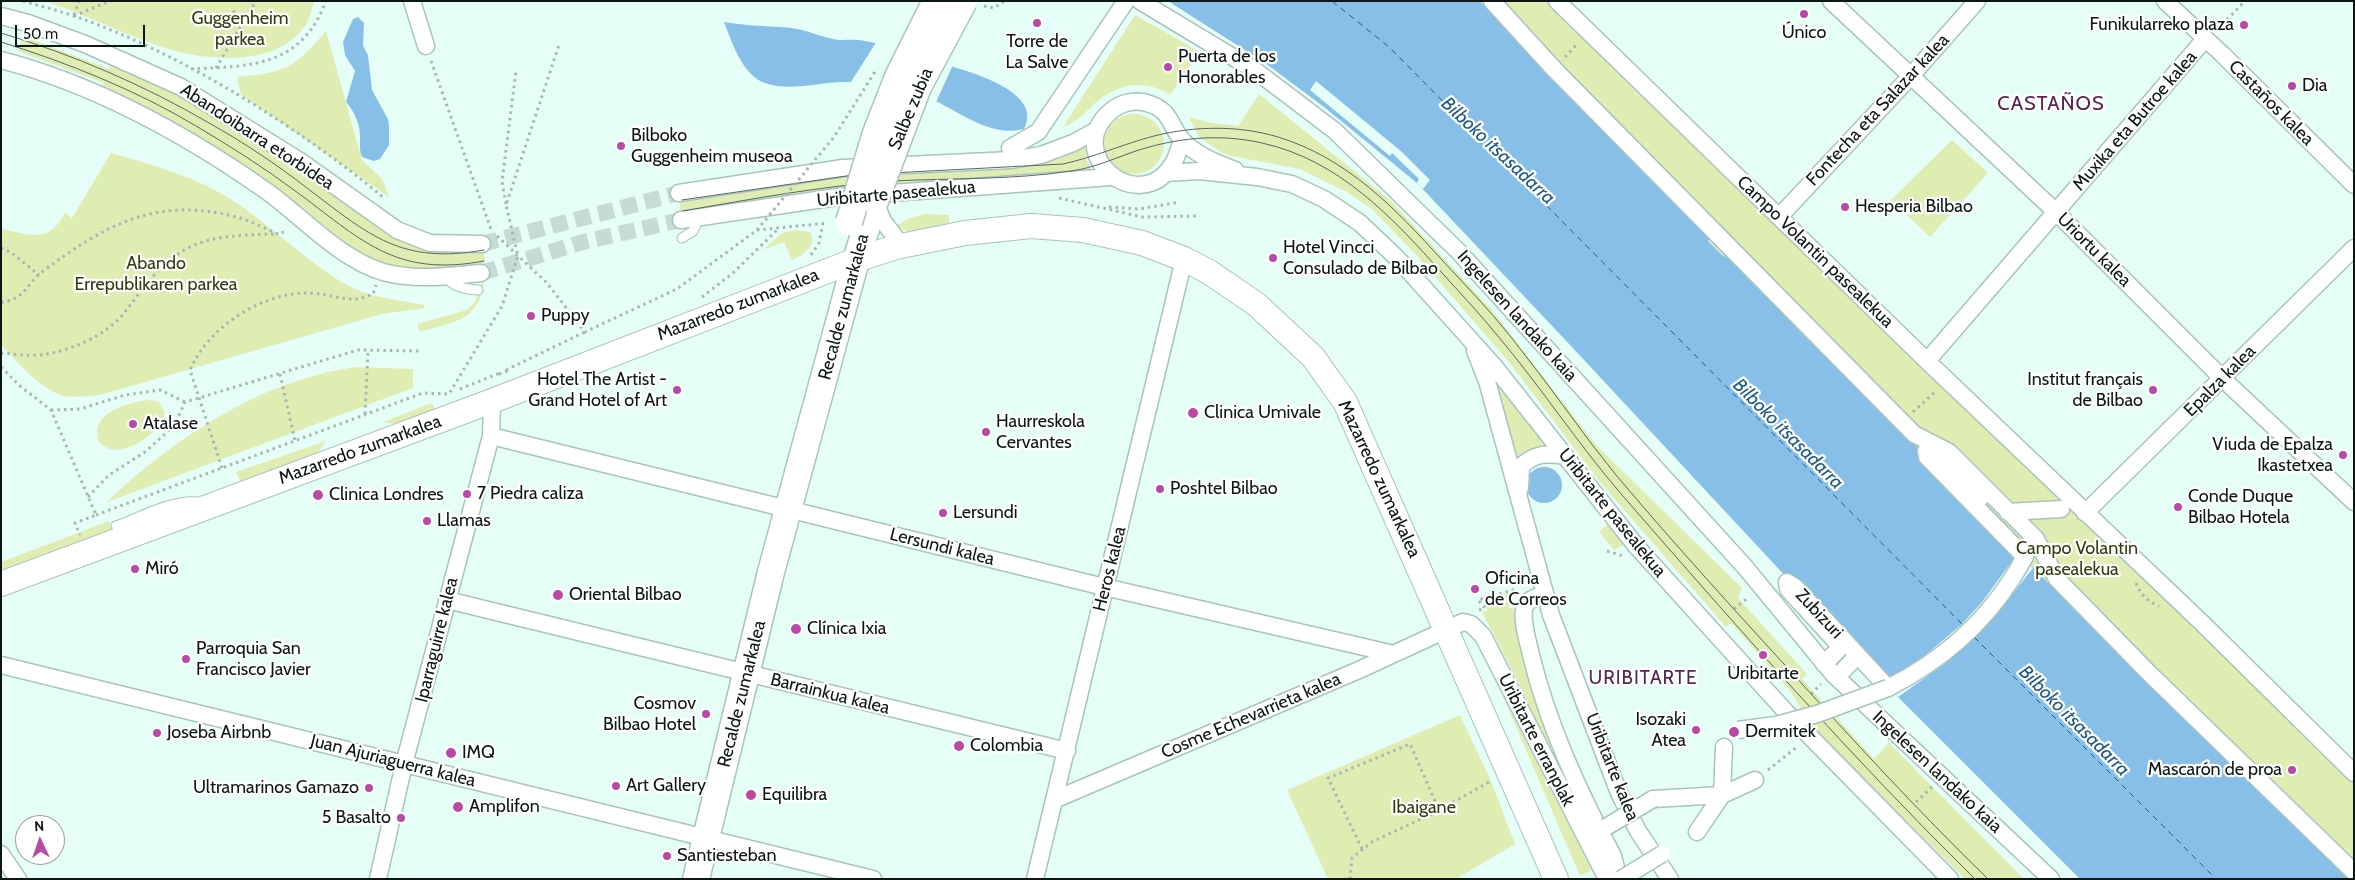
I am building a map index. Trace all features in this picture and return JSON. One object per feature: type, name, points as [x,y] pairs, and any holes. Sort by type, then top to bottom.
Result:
[{"type":"main road","name":"Salbe zubia","points":[[856,216],[879,123],[898,77],[936,1]]},
{"type":"main road","name":"Salbe zubia","points":[[856,216],[918,86],[964,1]]},
{"type":"main road","name":"Recalde zumarkalea","points":[[696,879],[746,674],[789,510],[824,327],[847,263],[856,216]]},
{"type":"main road","name":"Mazarredo zumarkalea","points":[[3,583],[212,505],[454,404],[492,401],[847,263],[902,246],[965,232],[997,228],[1055,227],[1112,235],[1184,258],[1209,272],[1256,304],[1313,357],[1340,394],[1349,410],[1556,879]]},
{"type":"street","points":[[412,1],[426,46]]},
{"type":"street","points":[[1010,148],[1038,132],[1126,1]]},
{"type":"street","name":"Ingelesen landako kaia","points":[[1140,1],[1256,71],[1335,131],[1459,252],[1745,567],[1824,664],[2051,879]]},
{"type":"street","points":[[1492,1],[1554,68],[1914,434],[1949,452],[1983,495]]},
{"type":"street","name":"Uriortu kalea","points":[[1831,1],[2056,212],[2223,379],[2354,502]]},
{"type":"street","name":"Fontecha eta Salazar kalea","points":[[1779,217],[1910,77],[1977,1]]},
{"type":"street","name":"Castaños kalea","points":[[2165,1],[2212,34],[2354,185]]},
{"type":"street","name":"Campo Volantin pasealekua","points":[[1565,4],[1926,361],[2200,621],[2354,773]]},
{"type":"street","name":"Abandoibarra etorbidea","points":[[1,16],[28,23],[85,44],[182,87],[300,161],[397,230],[430,243],[482,244]]},
{"type":"street","name":"Muxika eta Butroe kalea","points":[[1926,361],[2212,34]]},
{"type":"street","points":[[1,60],[71,84],[168,128],[216,156],[281,201],[356,260],[382,271],[403,276],[429,278],[481,273]]},
{"type":"street","points":[[1137,102],[1150,104],[1162,110],[1171,119],[1182,140],[1173,164],[1166,174],[1145,184],[1133,185],[1112,177],[1100,164],[1095,147],[1097,130],[1103,118],[1112,109],[1124,104],[1137,102]]},
{"type":"street","name":"Uribitarte pasealekua","points":[[679,193],[843,168],[1010,160],[1041,155],[1073,143],[1097,130]]},
{"type":"street","name":"Uribitarte pasealekua","points":[[1182,140],[1203,156],[1231,169],[1300,188],[1324,199],[1360,223],[1398,259],[1494,366],[1637,547],[1786,712],[1950,879]]},
{"type":"street","name":"Uribitarte pasealekua","points":[[1166,174],[1198,171],[1257,177]]},
{"type":"street","name":"Uribitarte pasealekua","points":[[681,220],[837,197],[1112,177]]},
{"type":"street","points":[[856,216],[883,221],[902,246]]},
{"type":"street","name":"Epalza kalea","points":[[2085,513],[2354,248]]},
{"type":"street","name":"Heros kalea","points":[[1035,879],[1184,258]]},
{"type":"street","name":"Uribitarte kalea","points":[[1473,344],[1487,381],[1544,594],[1619,793],[1638,831],[1670,879]]},
{"type":"street","name":"Iparraguirre kalea","points":[[378,879],[404,764],[491,436],[492,401]]},
{"type":"street","name":"Lersundi kalea","points":[[491,436],[1105,587],[1394,654]]},
{"type":"street","points":[[1738,730],[1776,725],[1817,714],[1888,688],[1915,674],[1947,651],[1975,626],[2000,598],[2026,554],[1927,457],[1926,451],[1934,454],[1983,495],[2008,512],[2036,539],[2056,579],[2149,673],[2354,872]]},
{"type":"street","name":"Uribitarte kalea","points":[[1520,506],[1519,473],[1521,466],[1530,459],[1546,453],[1565,456]]},
{"type":"street","points":[[2008,512],[2061,509]]},
{"type":"street","name":"Zubizuri","points":[[1824,664],[1841,647],[1788,589],[1788,582],[1795,587],[1888,688]]},
{"type":"street","name":"Uribitarte erranplak","points":[[1446,630],[1463,622],[1471,624],[1483,636],[1604,873],[1616,878],[1617,872],[1613,856],[1603,829],[1552,724],[1525,630],[1524,608],[1528,601],[1544,594]]},
{"type":"street","name":"Barrainkua kalea","points":[[448,600],[1067,751]]},
{"type":"street","name":"Cosme Echevarrieta kalea","points":[[1054,800],[1446,630]]},
{"type":"street","points":[[1837,677],[1854,659]]},
{"type":"street","name":"Juan Ajuriaguerra kalea","points":[[1,665],[873,879]]},
{"type":"street","points":[[1697,832],[1722,795],[1724,746]]},
{"type":"street","points":[[1603,829],[1653,799],[1722,795],[1755,780]]},
{"type":"street","points":[[1,854],[18,879]]},
{"type":"street","points":[[1616,878],[1662,854]]},
{"type":"lane","points":[[682,238],[693,231],[700,217]]},
{"type":"lane","points":[[444,276],[450,283],[461,288],[478,290]]},
{"type":"lane","points":[[116,526],[184,502],[212,505]]},
{"type":"path","points":[[79,1],[74,16],[110,1]]},
{"type":"path","points":[[216,68],[256,1]]},
{"type":"path","points":[[190,70],[260,63],[282,55],[302,42],[316,24],[326,1]]},
{"type":"path","points":[[994,8],[1004,1]]},
{"type":"path","points":[[2212,34],[2245,1]]},
{"type":"path","points":[[233,11],[246,19]]},
{"type":"path","points":[[1554,68],[1580,42]]},
{"type":"path","points":[[506,205],[559,45]]},
{"type":"path","points":[[426,46],[492,232],[547,283],[585,332]]},
{"type":"path","points":[[454,404],[499,374],[677,289],[757,230],[834,137],[881,61]]},
{"type":"path","points":[[454,404],[502,306],[518,256],[502,182],[516,71]]},
{"type":"path","points":[[1054,197],[1142,218],[1198,216]]},
{"type":"path","points":[[1101,207],[1139,209],[1180,202]]},
{"type":"path","points":[[1,302],[13,301],[28,289],[39,275],[73,248],[113,225],[139,215],[176,210],[198,210],[240,218],[278,234]]},
{"type":"path","points":[[757,230],[856,216]]},
{"type":"path","points":[[700,298],[733,273],[780,228]]},
{"type":"path","points":[[1,353],[39,355],[72,348],[104,330],[123,314],[152,276],[187,249],[205,241],[240,235],[278,234],[286,231]]},
{"type":"path","points":[[1,248],[12,253],[39,275]]},
{"type":"path","points":[[222,468],[190,370],[195,358],[205,345],[235,317],[266,302],[303,293],[358,299],[372,294]]},
{"type":"path","points":[[51,410],[80,409],[126,395],[160,390],[185,402],[358,350],[418,351]]},
{"type":"path","points":[[365,414],[368,350]]},
{"type":"path","points":[[1,367],[20,386],[51,410],[96,515]]},
{"type":"path","points":[[280,374],[295,441]]},
{"type":"path","points":[[1902,422],[1939,389]]},
{"type":"path","points":[[86,552],[75,523],[423,393],[454,404]]},
{"type":"path","points":[[88,497],[109,475],[145,452],[174,426],[185,402]]},
{"type":"path","points":[[1484,608],[1478,600],[1513,590],[1513,600]]},
{"type":"path","points":[[1362,849],[1328,778],[1410,744],[1438,810]]},
{"type":"path","points":[[1755,780],[1788,754]]},
{"type":"path","points":[[1350,879],[1352,858],[1372,842],[1438,810],[1491,781]]},
{"type":"green space","name":"Guggenheim parkea","points":[[45,1],[314,1],[307,23],[292,40],[276,49],[257,55],[237,58],[216,58],[159,46]]},
{"type":"green space","name":"Campo Volantin pasealekua","points":[[1480,1],[1555,1],[2147,572],[2354,783],[2354,879],[2064,595],[2059,594],[1812,338],[1809,341],[1801,333],[1804,330],[1740,264],[1722,255],[1708,240],[1712,237]]},
{"type":"green space","points":[[1135,15],[1200,52],[1170,95],[1150,86],[1141,85],[1121,88],[1103,97],[1076,120],[1063,127]]},
{"type":"green space","points":[[326,31],[362,160],[382,179],[389,197],[241,95],[237,77],[267,73],[288,66],[305,54]]},
{"type":"green space","points":[[23,36],[109,69],[113,60],[221,116],[380,227],[484,248],[485,266],[399,270],[359,255],[297,205],[235,162],[101,91],[104,83],[18,51]]},
{"type":"green space","points":[[1259,94],[1390,200],[1491,309],[1596,445],[1742,588],[1738,598],[1807,674],[1802,679],[1874,759],[1889,743],[2024,879],[1965,879],[1812,727],[1789,689],[1731,623],[1726,627],[1599,481],[1509,362],[1417,256],[1373,210],[1347,192],[1300,169],[1231,156],[1219,151],[1199,137],[1189,117],[1212,123],[1238,126]]},
{"type":"green space","points":[[1134,114],[1150,119],[1155,123],[1159,128],[1164,144],[1159,160],[1155,165],[1150,169],[1134,174],[1118,169],[1113,165],[1109,160],[1104,144],[1109,128],[1113,123],[1118,119]]},
{"type":"green space","points":[[1084,138],[1087,162],[1096,178],[681,220],[679,193],[843,168],[1011,160]]},
{"type":"green space","points":[[1952,140],[1988,173],[1930,237],[1891,200]]},
{"type":"green space","name":"Abando Errepublikaren parkea","points":[[111,153],[177,173],[233,200],[313,262],[347,285],[375,296],[424,305],[425,308],[382,314],[100,395],[82,397],[62,396],[34,378],[1,345],[1,229],[38,235],[52,229],[59,223],[65,213],[72,218]]},
{"type":"green space","points":[[925,214],[949,215],[949,226],[913,234],[896,226],[908,219]]},
{"type":"green space","points":[[796,230],[810,232],[812,237],[811,246],[801,255],[792,260],[784,242],[763,250],[782,233]]},
{"type":"green space","points":[[485,276],[478,302],[472,311],[456,321],[420,332],[417,324],[467,310],[475,302]]},
{"type":"green space","points":[[1487,366],[1548,447],[1525,451],[1515,459]]},
{"type":"green space","points":[[357,367],[413,369],[413,388],[107,502],[190,434],[222,415],[288,384],[323,373]]},
{"type":"green space","points":[[151,400],[159,402],[165,413],[162,421],[148,436],[139,443],[118,450],[109,449],[100,443],[97,430],[105,417],[127,404]]},
{"type":"green space","points":[[432,403],[436,411],[399,425],[383,422]]},
{"type":"green space","points":[[326,441],[315,457],[241,482],[236,472]]},
{"type":"green space","points":[[109,521],[112,531],[1,571],[1,562]]},
{"type":"green space","points":[[1608,524],[1625,544],[1614,550],[1599,532]]},
{"type":"green space","points":[[1509,593],[1509,608],[1515,609],[1531,682],[1556,765],[1521,688],[1482,612],[1488,610],[1482,601]]},
{"type":"green space","points":[[1501,692],[1592,870],[1580,876]]},
{"type":"green space","name":"Ibaigane","points":[[1460,715],[1491,781],[1515,844],[1456,879],[1328,879],[1287,790]]},
{"type":"water","name":"Bilboko itsasadarra","points":[[1168,1],[1480,1],[1712,236],[1708,241],[1722,255],[1740,264],[1804,330],[1801,333],[1809,341],[1812,338],[2059,594],[2064,595],[2351,879],[2080,879],[1898,697],[1417,183],[1324,107],[1265,63]]},
{"type":"water","points":[[358,17],[364,23],[363,46],[368,55],[372,90],[388,119],[389,125],[389,145],[380,159],[374,161],[362,157],[358,122],[352,109],[346,102],[355,71],[345,55],[343,42],[353,19]]},
{"type":"water","points":[[724,22],[792,28],[836,40],[868,41],[958,68],[995,82],[1011,91],[1022,102],[1027,115],[1024,129],[1009,131],[995,129],[982,125],[929,98],[880,85],[834,82],[784,87],[765,83],[750,73],[744,65],[734,48]]},
{"type":"water","points":[[1544,467],[1551,468],[1557,472],[1561,478],[1561,492],[1557,498],[1551,502],[1544,503],[1537,502],[1531,498],[1527,492],[1526,485],[1527,478],[1531,472],[1537,468]]},
{"type":"pier","points":[[877,41],[953,65],[936,102],[912,92],[877,86],[849,85]]},
{"type":"pier","points":[[1316,81],[1402,152],[1430,180],[1423,189],[1417,183],[1419,179],[1392,153],[1390,156],[1310,90]]},
{"type":"pier","points":[[2018,553],[2033,568],[1991,621],[1947,662],[1898,697],[1884,680],[1917,662],[1961,625],[1982,602]]},
{"type":"ferry route","points":[[1332,1],[1389,47],[1963,625]]},
{"type":"ferry route","points":[[1974,637],[2216,879]]},
{"type":"tunnel","points":[[482,244],[679,193]]},
{"type":"tunnel","points":[[481,273],[583,242],[681,220]]},
{"type":"tram line","points":[[1,33],[82,61],[184,109],[222,130],[259,154],[349,220],[388,242],[408,249],[430,253],[455,254],[484,250]]},
{"type":"tram line","points":[[1,42],[101,78],[173,113],[258,165],[339,224],[380,250],[402,259],[426,264],[453,265],[484,261]]},
{"type":"tram line","points":[[682,200],[853,175],[1063,164],[1154,136],[1185,130],[1216,128],[1247,130],[1278,137],[1303,146],[1348,171],[1388,204],[1473,293],[1512,338],[1616,475],[1678,547],[1859,746],[1935,827],[1988,879]]},
{"type":"tram line","points":[[683,211],[787,193],[866,183],[1004,177],[1079,170],[1149,147],[1197,138],[1229,138],[1262,143],[1290,151],[1316,163],[1362,193],[1384,212],[1424,253],[1491,327],[1606,476],[1708,593],[1839,738],[1975,879]]},
{"type":"place","name":"Único","points":[[1804,14]]},
{"type":"place","name":"Torre de La Salve","points":[[1037,23]]},
{"type":"place","name":"Funikularreko plaza","points":[[2244,25]]},
{"type":"place","name":"Puerta de los Honorables","points":[[1168,67]]},
{"type":"place","name":"Dia","points":[[2292,86]]},
{"type":"place","name":"Bilboko Guggenheim museoa","points":[[621,146]]},
{"type":"place","name":"Hesperia Bilbao","points":[[1845,207]]},
{"type":"place","name":"Hotel Vincci Consulado de Bilbao","points":[[1273,258]]},
{"type":"place","name":"Puppy","points":[[531,316]]},
{"type":"place","name":"Hotel The Artist - Grand Hotel of Art","points":[[677,390]]},
{"type":"place","name":"Institut français de Bilbao","points":[[2153,390]]},
{"type":"place","name":"Clinica Umivale","points":[[1193,413]]},
{"type":"place","name":"Atalase","points":[[133,424]]},
{"type":"place","name":"Haurreskola Cervantes","points":[[986,432]]},
{"type":"place","name":"Viuda de Epalza Ikastetxea","points":[[2343,455]]},
{"type":"place","name":"Poshtel Bilbao","points":[[1160,489]]},
{"type":"place","name":"7 Piedra caliza","points":[[467,494]]},
{"type":"place","name":"Clinica Londres","points":[[318,495]]},
{"type":"place","name":"Conde Duque Bilbao Hotela","points":[[2178,507]]},
{"type":"place","name":"Lersundi","points":[[943,513]]},
{"type":"place","name":"Llamas","points":[[427,521]]},
{"type":"place","name":"Miró","points":[[135,569]]},
{"type":"place","name":"Oficina de Correos","points":[[1475,589]]},
{"type":"place","name":"Oriental Bilbao","points":[[558,595]]},
{"type":"place","name":"Clínica Ixia","points":[[796,629]]},
{"type":"place","name":"Uribitarte","points":[[1763,655]]},
{"type":"place","name":"Parroquia San Francisco Javier","points":[[186,659]]},
{"type":"place","name":"Cosmov Bilbao Hotel","points":[[706,714]]},
{"type":"place","name":"Isozaki Atea","points":[[1696,730]]},
{"type":"place","name":"Dermitek","points":[[1734,732]]},
{"type":"place","name":"Joseba Airbnb","points":[[157,733]]},
{"type":"place","name":"Colombia","points":[[959,746]]},
{"type":"place","name":"IMQ","points":[[451,753]]},
{"type":"place","name":"Mascarón de proa","points":[[2292,770]]},
{"type":"place","name":"Art Gallery","points":[[616,786]]},
{"type":"place","name":"Ultramarinos Gamazo","points":[[369,788]]},
{"type":"place","name":"Equilibra","points":[[751,795]]},
{"type":"place","name":"Amplifon","points":[[458,807]]},
{"type":"place","name":"5 Basalto","points":[[401,818]]},
{"type":"place","name":"Santiesteban","points":[[667,856]]},
{"type":"district","name":"CASTAÑOS","points":[[2051,104]]},
{"type":"district","name":"URIBITARTE","points":[[1643,678]]}]
